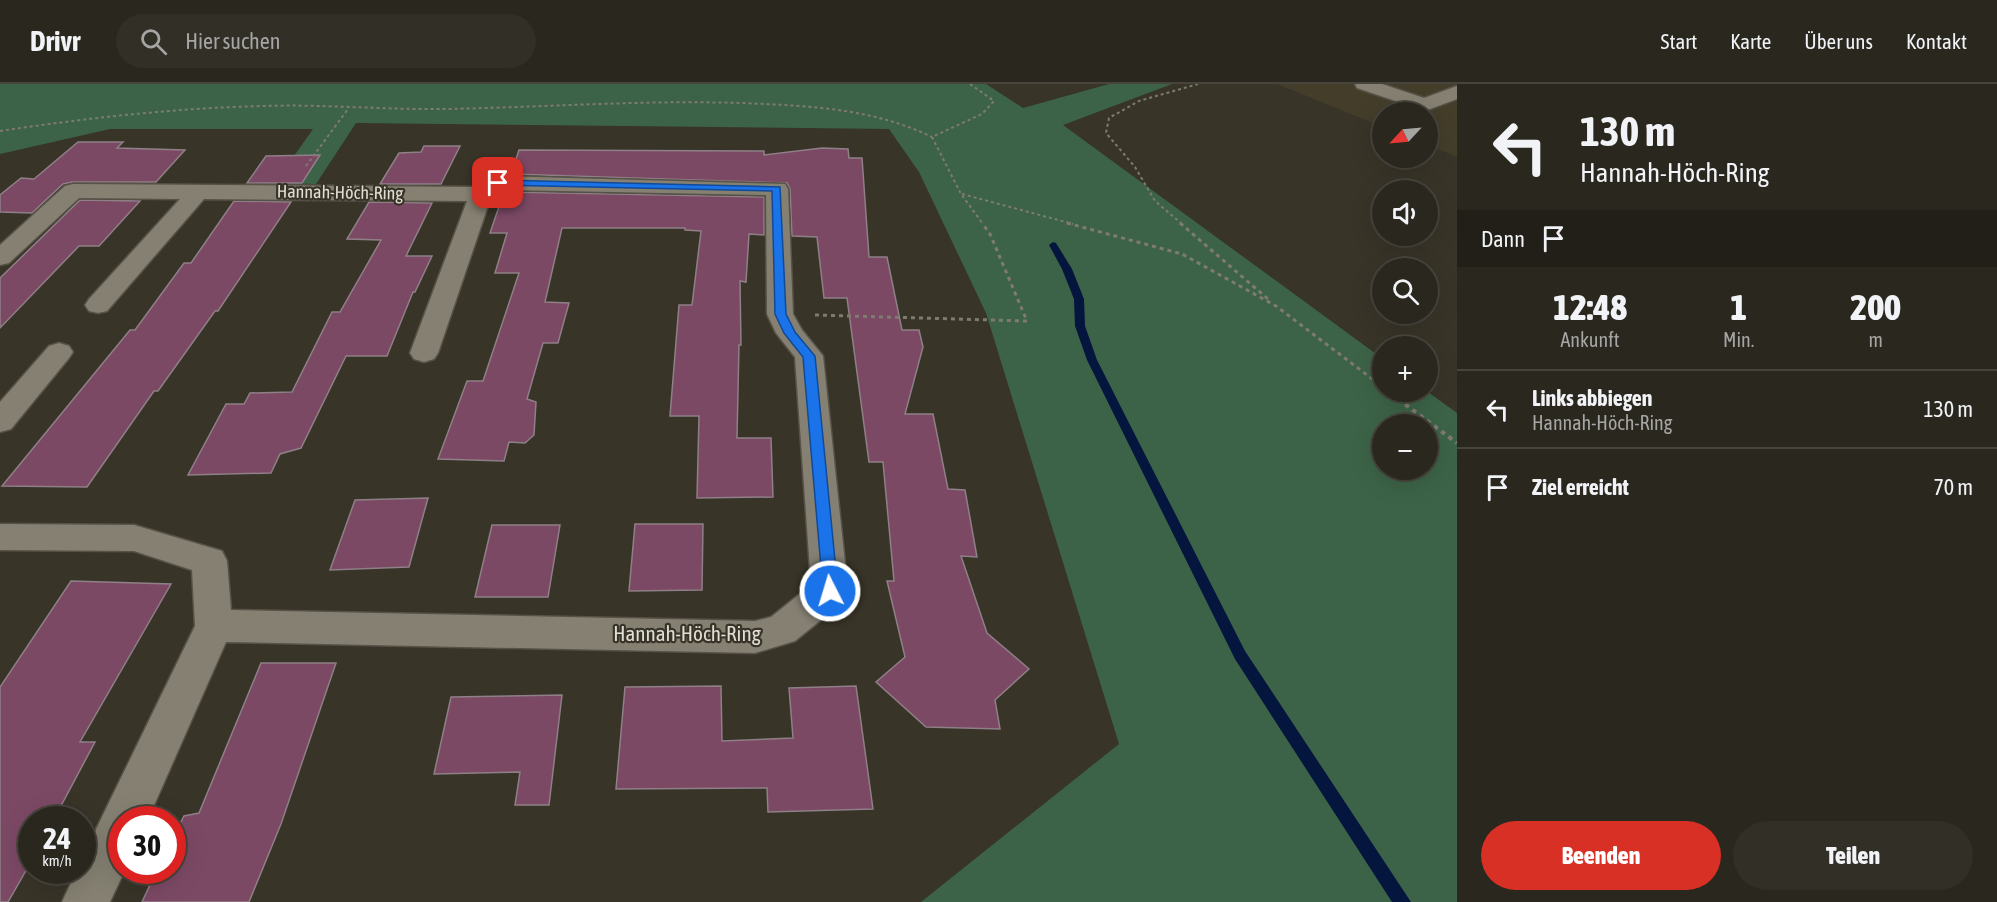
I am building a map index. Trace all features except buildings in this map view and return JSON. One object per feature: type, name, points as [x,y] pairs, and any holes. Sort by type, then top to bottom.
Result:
[{"type":"street","points":[[1364,84],[1425,105],[1457,92]]},
{"type":"street","name":"Hannah-Höch-Ring","points":[[0,258],[73,191],[481,194],[498,183],[777,189],[780,314],[790,333],[809,356],[830,591],[782,630],[755,637],[214,626]]},
{"type":"street","points":[[98,305],[198,192]]},
{"type":"street","points":[[424,353],[481,194]]},
{"type":"street","points":[[0,422],[59,352]]},
{"type":"street","points":[[0,537],[134,537],[209,561],[214,626],[131,806]]},
{"type":"street","points":[[86,902],[108,856]]},
{"type":"path","points":[[932,137],[941,130],[989,110],[994,101],[970,84]]},
{"type":"path","points":[[1198,84],[1139,101],[1109,118],[1106,133],[1135,167],[1155,201],[1276,306],[1372,379]]},
{"type":"path","points":[[0,130],[207,108],[305,105],[448,109],[660,102],[778,104],[831,108],[888,117],[908,124],[932,137],[962,194],[990,234],[1027,321],[780,314]]},
{"type":"path","points":[[287,192],[348,108]]},
{"type":"path","points":[[962,194],[1182,254],[1276,306]]},
{"type":"path","points":[[1402,402],[1457,443]]},
{"type":"shaded area","points":[[1277,84],[1457,84],[1457,157],[1438,149],[1438,102],[1372,102],[1372,123]]},
{"type":"green space","points":[[0,84],[986,84],[1023,108],[1109,84],[1172,84],[1063,125],[1372,351],[1372,402],[1438,402],[1438,399],[1457,413],[1457,902],[921,902],[1119,744],[986,313],[919,172],[889,129],[356,123],[316,184],[275,183],[313,129],[110,129],[0,154]]},
{"type":"waterway","points":[[1053,245],[1067,269],[1079,299],[1080,326],[1092,360],[1240,655],[1402,902]]},
{"type":"route","points":[[498,183],[777,189],[780,314],[790,333],[809,356],[830,591]]}]
